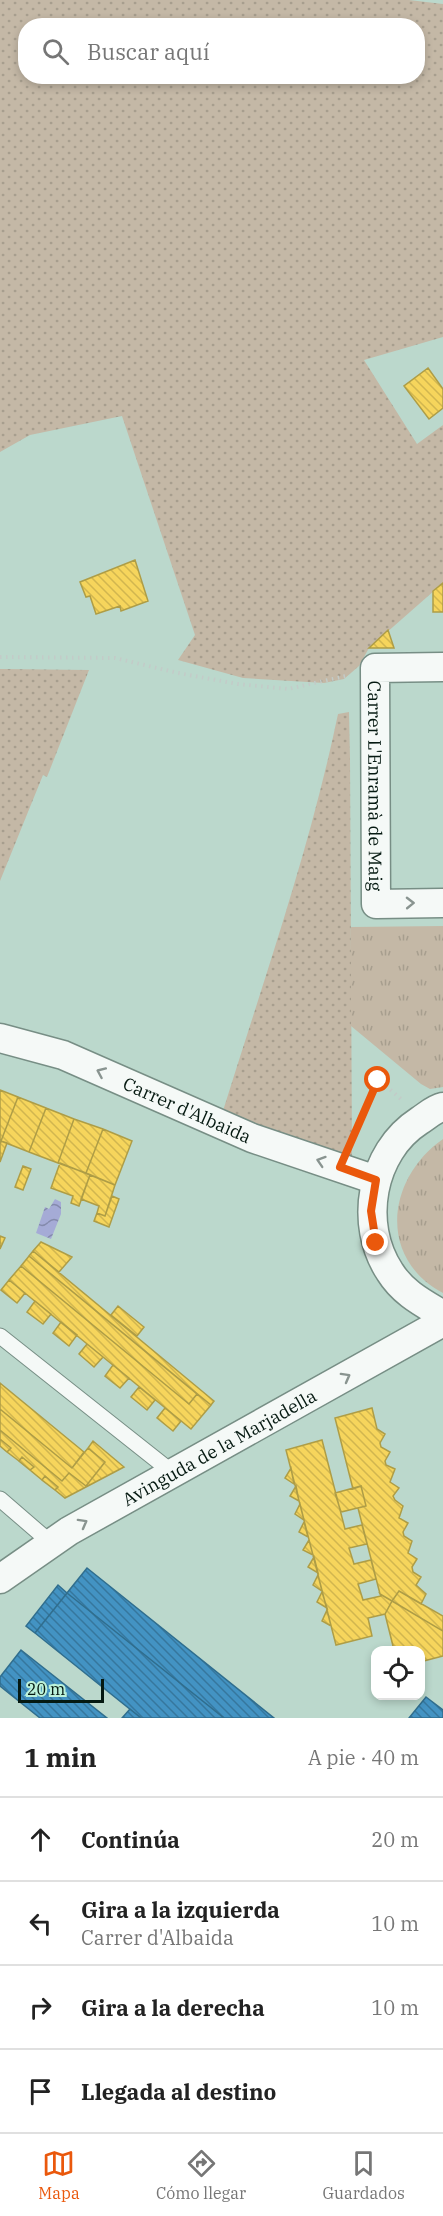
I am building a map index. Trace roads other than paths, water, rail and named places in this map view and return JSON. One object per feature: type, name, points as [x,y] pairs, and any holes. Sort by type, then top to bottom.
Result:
[{"type":"street","name":"Carrer L'Enramà de Maig","points":[[443,667],[375,668],[376,904],[443,903]]},
{"type":"street","name":"Carrer d'Albaida","points":[[0,1038],[63,1055],[252,1138],[376,1180]]},
{"type":"street","points":[[443,1107],[409,1127],[387,1154],[376,1180],[371,1211],[376,1243],[389,1272],[411,1296],[443,1315]]},
{"type":"street","name":"Avinguda de la Marjadella","points":[[0,1579],[51,1543],[172,1473],[443,1323]]},
{"type":"lane","points":[[0,1336],[172,1473]]},
{"type":"lane","points":[[0,1499],[51,1543]]},
{"type":"water","points":[[55,1199],[61,1202],[61,1214],[51,1239],[36,1233],[45,1207],[49,1209]]}]
